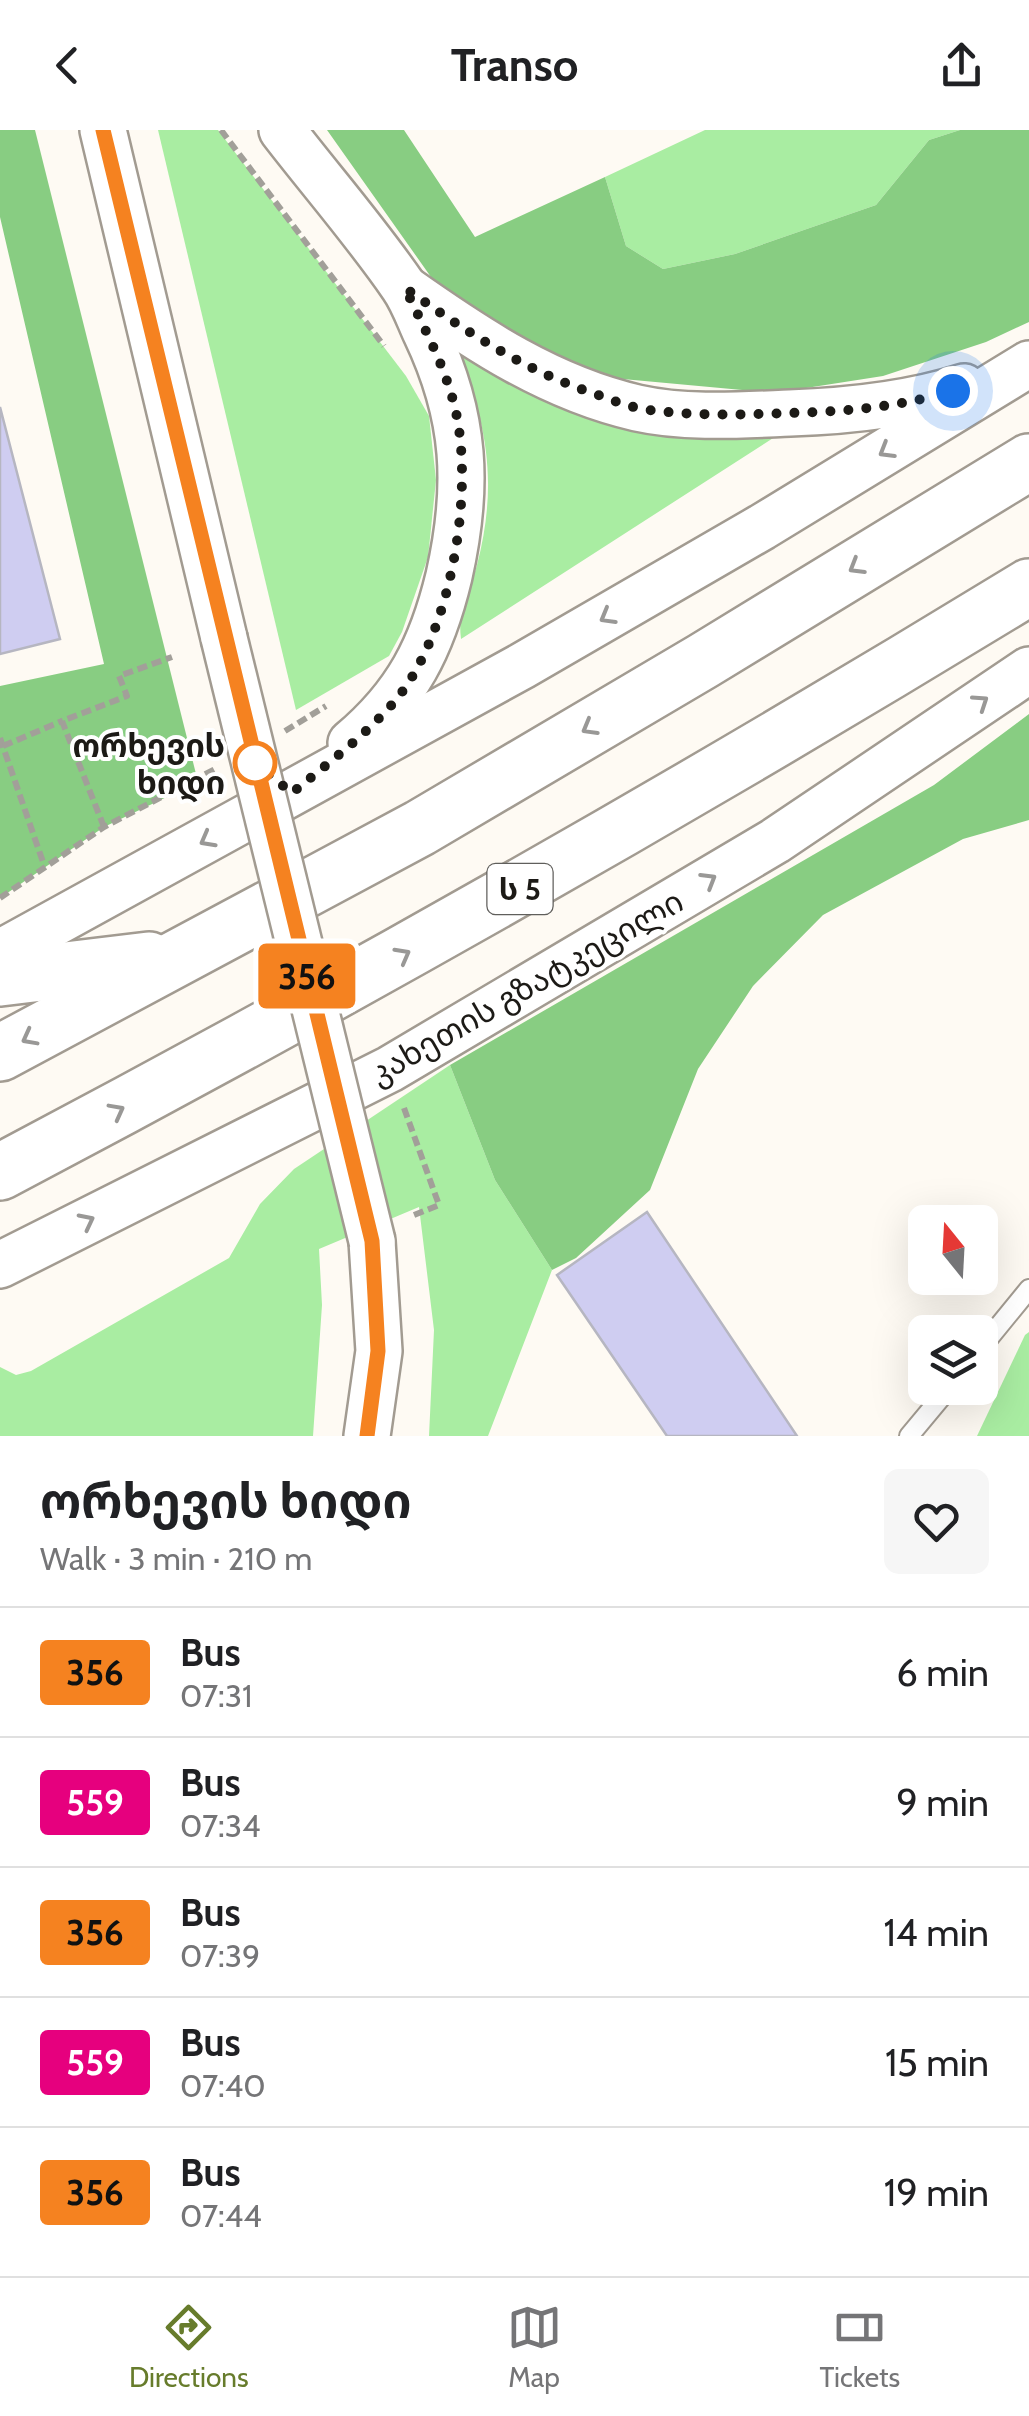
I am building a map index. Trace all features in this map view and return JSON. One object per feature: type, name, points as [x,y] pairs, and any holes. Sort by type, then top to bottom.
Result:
[{"type":"highway","points":[[0,1054],[420,828],[1029,462]]},
{"type":"highway","name":"ს 5","points":[[0,1172],[426,943],[788,734],[1029,587]]},
{"type":"highway","points":[[788,734],[1029,625]]},
{"type":"highway","points":[[0,978],[182,957]]},
{"type":"street","points":[[103,130],[372,1241],[378,1351],[367,1436]]},
{"type":"street","points":[[282,130],[405,288],[444,372],[458,422],[463,469],[453,556],[424,656],[396,699],[362,734],[292,793]]},
{"type":"street","points":[[405,288],[478,340],[523,366],[558,382],[639,408],[722,415],[828,412],[924,400],[1029,363]]},
{"type":"street","points":[[0,953],[522,666],[1029,363]]},
{"type":"street","name":"კახეთის გზატკეცილი","points":[[0,1265],[390,1070],[775,841],[1029,670]]},
{"type":"lane","points":[[998,1327],[1029,1289]]},
{"type":"lane","points":[[909,1436],[935,1405]]},
{"type":"path","points":[[221,130],[395,360]]},
{"type":"path","points":[[44,865],[1,742],[127,696],[120,676],[172,657]]},
{"type":"path","points":[[278,735],[340,697]]},
{"type":"path","points":[[62,721],[104,827]]},
{"type":"path","points":[[0,898],[104,827],[228,762]]},
{"type":"path","points":[[390,1070],[439,1205],[414,1214]]},
{"type":"green space","points":[[0,130],[35,130],[198,782],[104,827],[0,898],[0,686],[104,664],[0,217]]},
{"type":"green space","points":[[158,130],[218,130],[406,376],[429,416],[436,480],[428,557],[402,632],[389,656],[296,710]]},
{"type":"green space","points":[[327,130],[404,130],[475,237],[605,177],[626,246],[663,269],[735,254],[876,205],[929,140],[960,130],[1029,130],[1029,322],[986,342],[883,376],[774,393],[601,377],[503,338],[443,294]]},
{"type":"green space","points":[[705,130],[960,130],[929,140],[876,205],[735,254],[663,269],[626,246],[605,177]]},
{"type":"green space","points":[[456,348],[556,406],[610,425],[668,434],[784,431],[461,639],[462,609],[483,536],[488,481],[476,403]]},
{"type":"green space","points":[[1029,714],[1029,820],[963,839],[823,915],[753,986],[698,1069],[650,1190],[576,1258],[552,1270],[495,1180],[450,1065],[934,785]]},
{"type":"green space","points":[[450,1065],[495,1180],[552,1270],[488,1436],[429,1436],[434,1330],[419,1207],[319,1249],[322,1305],[313,1436],[0,1436],[0,1367],[16,1375],[31,1371],[229,1258],[260,1204],[294,1169]]},
{"type":"green space","points":[[1029,1332],[1029,1436],[977,1436],[992,1405],[998,1405],[998,1392]]},
{"type":"building","points":[[0,407],[60,639],[0,654]]},
{"type":"building","points":[[647,1212],[797,1436],[667,1436],[557,1275]]},
{"type":"bus line","name":"356","points":[[103,130],[372,1241],[378,1351],[367,1436]]},
{"type":"place","name":"ორხევის ხიდი","points":[[255,763]]},
{"type":"route","points":[[255,763],[292,793],[362,734],[396,699],[424,656],[443,600],[460,510],[463,469],[458,422],[444,372],[405,288],[478,340],[523,366],[558,382],[639,408],[722,415],[828,412],[924,400],[953,391]]}]
